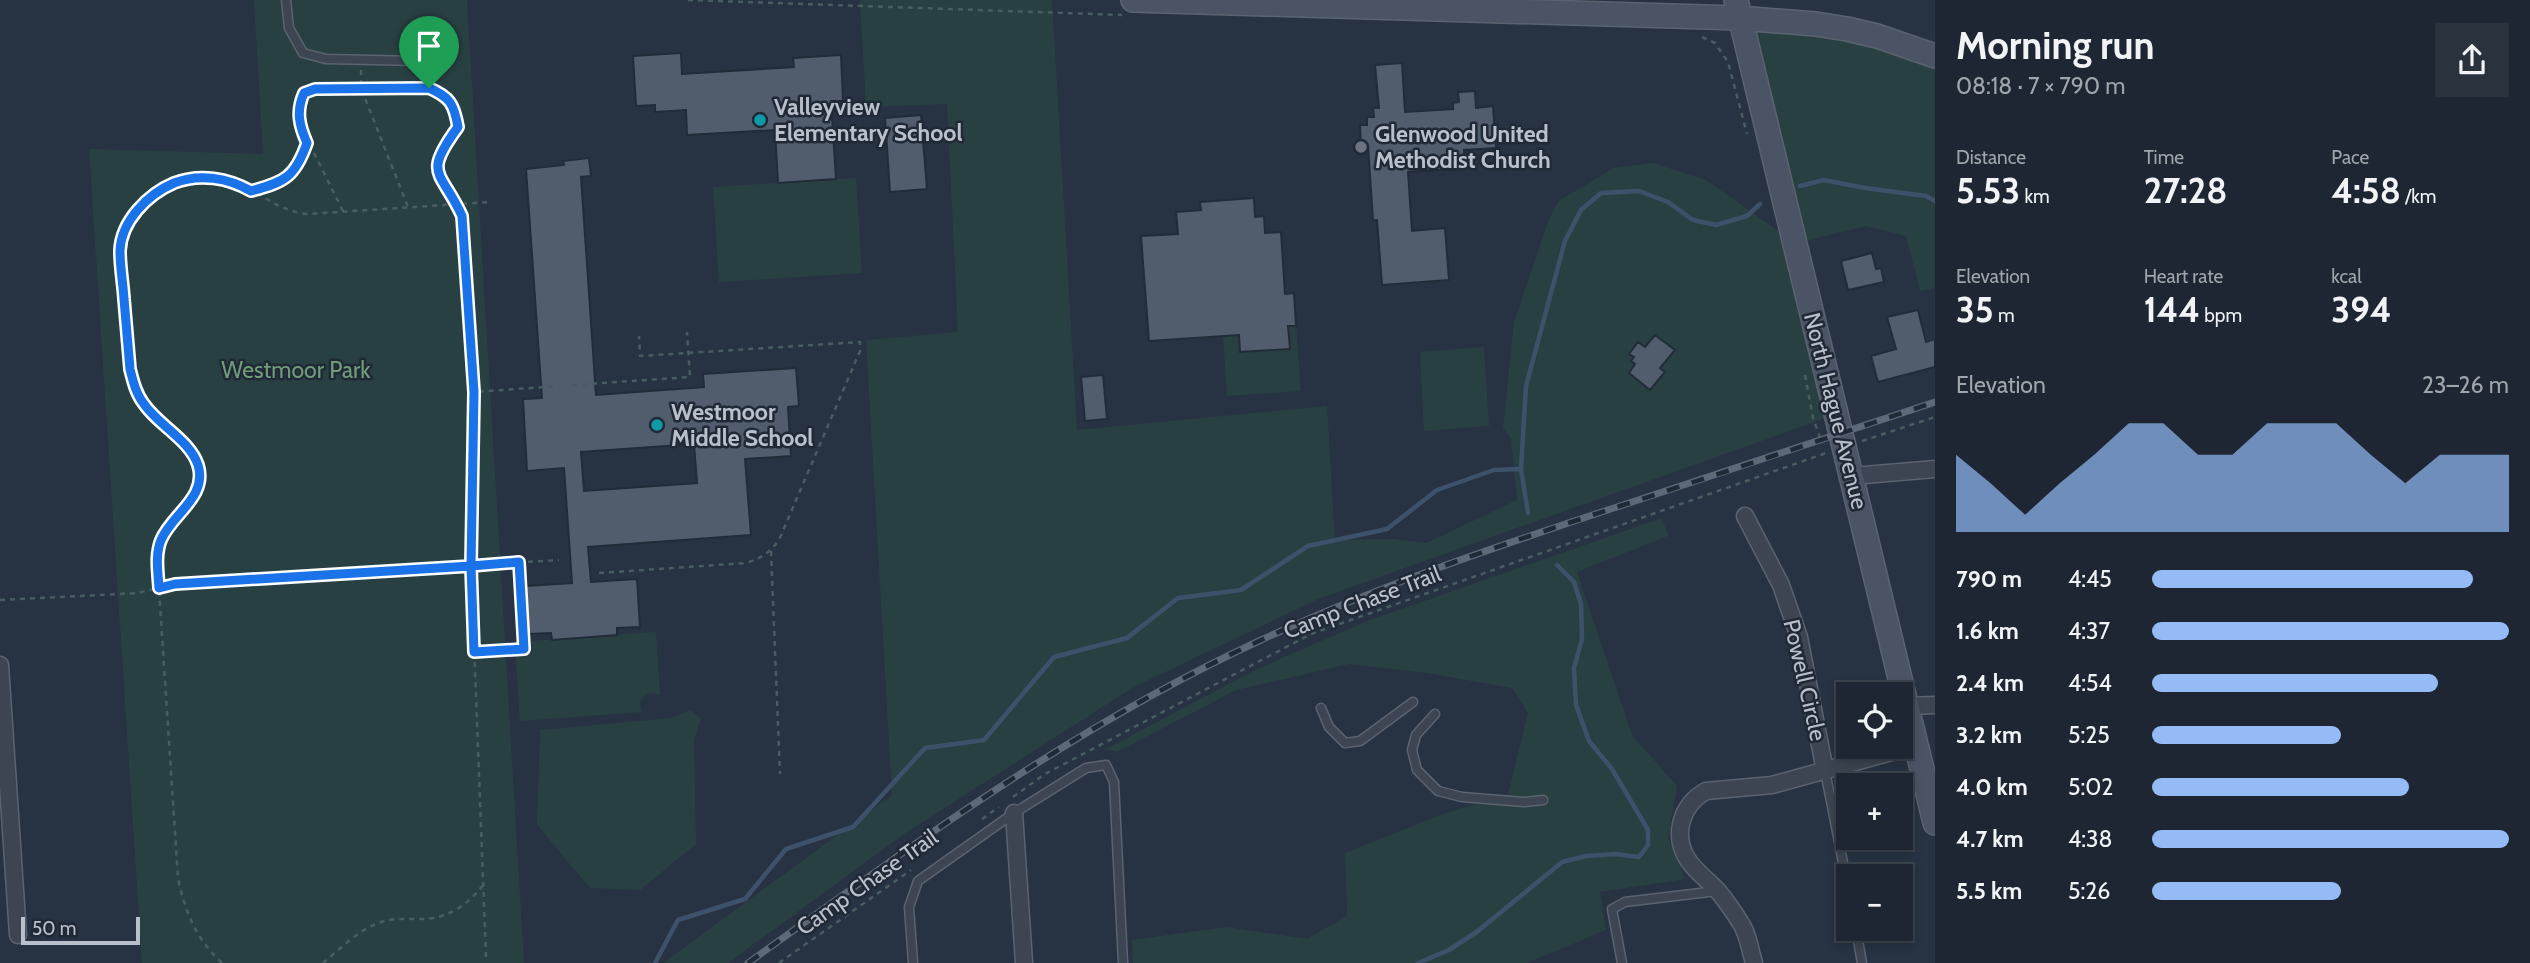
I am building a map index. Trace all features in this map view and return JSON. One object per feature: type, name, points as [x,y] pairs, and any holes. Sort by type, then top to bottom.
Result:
[{"type":"main road","points":[[1129,7],[1653,12],[1737,9],[1877,36],[1935,56]]},
{"type":"main road","name":"North Hague Avenue","points":[[1737,9],[1837,449],[1853,476],[1902,682]]},
{"type":"main road","name":"North Hague Avenue","points":[[1913,728],[1935,822]]},
{"type":"street","points":[[1853,476],[1935,469]]},
{"type":"street","name":"Powell Circle","points":[[1745,516],[1781,585],[1799,637],[1825,771]]},
{"type":"street","points":[[0,664],[18,935]]},
{"type":"street","points":[[1913,706],[1935,705]]},
{"type":"street","points":[[1754,963],[1742,925],[1717,891],[1687,859],[1680,837],[1682,816],[1692,801],[1706,791],[1772,785],[1917,745]]},
{"type":"street","points":[[1010,805],[1024,963]]},
{"type":"lane","points":[[286,0],[289,27],[303,52],[326,59],[420,61]]},
{"type":"lane","points":[[1321,708],[1329,727],[1345,743],[1360,741],[1413,702]]},
{"type":"lane","points":[[1435,714],[1416,735],[1412,750],[1417,770],[1438,791],[1462,797],[1524,802],[1543,800]]},
{"type":"lane","points":[[913,963],[909,906],[918,881],[1010,805],[1086,768],[1106,765],[1114,782],[1123,963]]},
{"type":"lane","points":[[1825,771],[1843,864]]},
{"type":"lane","points":[[1622,963],[1612,909],[1625,902],[1717,891]]},
{"type":"lane","points":[[1858,941],[1862,963]]},
{"type":"path","points":[[688,0],[1129,7]]},
{"type":"path","points":[[1715,44],[1721,34]]},
{"type":"path","points":[[1697,35],[1715,44],[1728,62],[1747,135]]},
{"type":"path","points":[[360,60],[361,88],[408,207]]},
{"type":"path","points":[[344,211],[298,121],[299,104],[304,93],[315,89],[429,88],[444,95],[453,105],[458,127],[439,154],[439,180],[454,197],[462,216],[474,392],[471,566],[486,957]]},
{"type":"path","points":[[251,191],[281,183],[294,170],[307,143]]},
{"type":"path","points":[[222,963],[201,940],[189,921],[178,878],[157,559],[165,531],[197,492],[200,478],[198,465],[192,454],[144,405],[135,387],[130,369],[120,249],[123,235],[137,210],[165,187],[189,179],[216,178],[229,181],[269,203],[292,212],[309,214],[490,202]]},
{"type":"path","points":[[572,385],[690,377],[687,332]]},
{"type":"path","points":[[599,573],[746,562],[760,559],[771,551],[784,529],[860,351],[860,342],[640,356],[639,335]]},
{"type":"path","points":[[1805,375],[1820,440],[1837,449]]},
{"type":"path","points":[[474,392],[559,386]]},
{"type":"path","name":"Camp Chase Trail","points":[[981,820],[1010,805],[1045,774],[1311,634],[1837,449],[1935,418]]},
{"type":"path","points":[[771,551],[780,774]]},
{"type":"path","points":[[0,600],[138,593],[175,584],[559,560]]},
{"type":"path","points":[[474,652],[524,649],[519,562]]},
{"type":"path","name":"Camp Chase Trail","points":[[779,963],[913,868]]},
{"type":"path","points":[[323,963],[365,930],[380,922],[433,919],[446,915],[467,903],[483,885]]},
{"type":"green space","name":"Westmoor Park","points":[[254,0],[467,0],[524,963],[142,963],[89,149],[263,154]]},
{"type":"green space","points":[[860,0],[1052,0],[1077,430],[1327,406],[1335,540],[1393,539],[1426,543],[1517,500],[1511,439],[1503,428],[1514,322],[1549,219],[1559,201],[1614,168],[1653,163],[1706,180],[1794,242],[1739,18],[1935,56],[1935,288],[1920,291],[1906,236],[1866,226],[1796,243],[1837,414],[1318,599],[1132,688],[904,834],[728,963],[663,963],[892,795],[866,340],[958,332],[947,104],[866,107]]},
{"type":"green space","points":[[856,178],[862,273],[719,282],[713,187]]},
{"type":"green space","points":[[1296,326],[1301,391],[1227,396],[1223,336],[1226,330]]},
{"type":"green space","points":[[1484,347],[1489,426],[1424,431],[1420,352]]},
{"type":"green space","points":[[1662,518],[1668,536],[1577,572],[1632,735],[1677,786],[1668,838],[1685,879],[1600,892],[1606,930],[1527,963],[1133,963],[1132,940],[1226,927],[1307,939],[1347,916],[1345,853],[1443,814],[1508,795],[1528,713],[1512,688],[1427,673],[1349,664],[1236,690],[1117,752],[1106,749],[1257,669],[1370,620]]},
{"type":"green space","points":[[656,632],[660,695],[646,695],[640,702],[642,712],[520,721],[515,642]]},
{"type":"green space","points":[[690,710],[701,718],[694,740],[696,844],[640,890],[590,888],[537,825],[540,730],[672,718]]},
{"type":"building","name":"Valleyview Elementary School","points":[[681,53],[682,74],[794,67],[793,58],[841,55],[843,101],[831,101],[836,179],[778,183],[775,130],[687,135],[686,110],[655,112],[655,105],[636,106],[633,56]]},
{"type":"building","name":"Glenwood United Methodist Church","points":[[1402,63],[1405,112],[1453,109],[1453,103],[1459,102],[1458,92],[1475,91],[1476,108],[1493,106],[1496,148],[1464,150],[1465,168],[1408,172],[1412,231],[1445,228],[1449,280],[1382,285],[1377,220],[1373,220],[1368,146],[1361,147],[1360,125],[1367,125],[1367,117],[1374,117],[1373,108],[1379,108],[1375,65]]},
{"type":"building","points":[[921,115],[927,189],[890,192],[885,118]]},
{"type":"building","name":"Westmoor Middle School","points":[[589,158],[591,176],[581,177],[596,395],[704,387],[703,374],[796,368],[799,406],[788,407],[791,456],[745,459],[751,535],[588,547],[591,582],[637,579],[640,627],[617,628],[617,635],[552,640],[551,633],[528,634],[526,586],[572,583],[564,468],[527,471],[523,399],[542,398],[526,169],[564,165],[563,161]],"holes":[[[694,444],[697,483],[584,491],[581,452]]]},
{"type":"building","points":[[1254,198],[1255,217],[1264,216],[1265,233],[1281,232],[1285,294],[1294,293],[1296,326],[1288,326],[1290,349],[1240,352],[1239,335],[1149,341],[1141,236],[1178,234],[1176,212],[1201,210],[1200,202]]},
{"type":"building","points":[[1872,253],[1876,269],[1881,268],[1884,282],[1848,290],[1841,261]]},
{"type":"building","points":[[1918,310],[1926,342],[1935,339],[1935,367],[1878,382],[1871,356],[1896,349],[1887,317]]},
{"type":"building","points":[[1655,335],[1675,350],[1660,368],[1665,372],[1650,390],[1629,373],[1635,364],[1631,361],[1634,357],[1629,354],[1638,342],[1645,347]]},
{"type":"building","points":[[1103,375],[1107,419],[1085,421],[1081,377]]},
{"type":"waterway","points":[[1800,186],[1824,180],[1926,196],[1935,201]]},
{"type":"waterway","points":[[1528,513],[1521,469],[1526,386],[1565,241],[1581,210],[1601,193],[1639,191],[1668,202],[1693,220],[1716,225],[1747,216],[1760,204]]},
{"type":"waterway","points":[[655,963],[678,920],[745,899],[786,849],[853,827],[925,748],[984,740],[1054,657],[1127,638],[1178,598],[1241,590],[1308,546],[1387,529],[1437,490],[1494,470],[1521,469]]},
{"type":"waterway","points":[[1418,963],[1449,950],[1478,931],[1562,862],[1586,856],[1615,854],[1639,857],[1648,845],[1648,830],[1612,769],[1589,741],[1576,705],[1574,668],[1582,639],[1581,604],[1574,582],[1557,565]]},
{"type":"railway","points":[[748,963],[933,832],[1060,749],[1191,674],[1259,641],[1392,585],[1483,552],[1935,402]]},
{"type":"place","name":"Valleyview Elementary School","points":[[760,120]]},
{"type":"place","name":"Glenwood United Methodist Church","points":[[1361,147]]},
{"type":"place","name":"Westmoor Middle School","points":[[657,425]]},
{"type":"route","points":[[429,88],[315,89],[304,93],[299,104],[298,121],[307,143],[294,170],[281,183],[251,191],[216,178],[189,179],[165,187],[154,194],[130,220],[120,249],[130,369],[144,405],[192,454],[198,465],[200,478],[197,492],[165,531],[160,543],[157,559],[159,588],[175,584],[471,566],[519,562],[524,649],[474,652],[471,566],[473,359],[462,216],[454,197],[439,180],[437,167],[439,154],[458,127],[453,105],[444,95],[429,88]]}]
